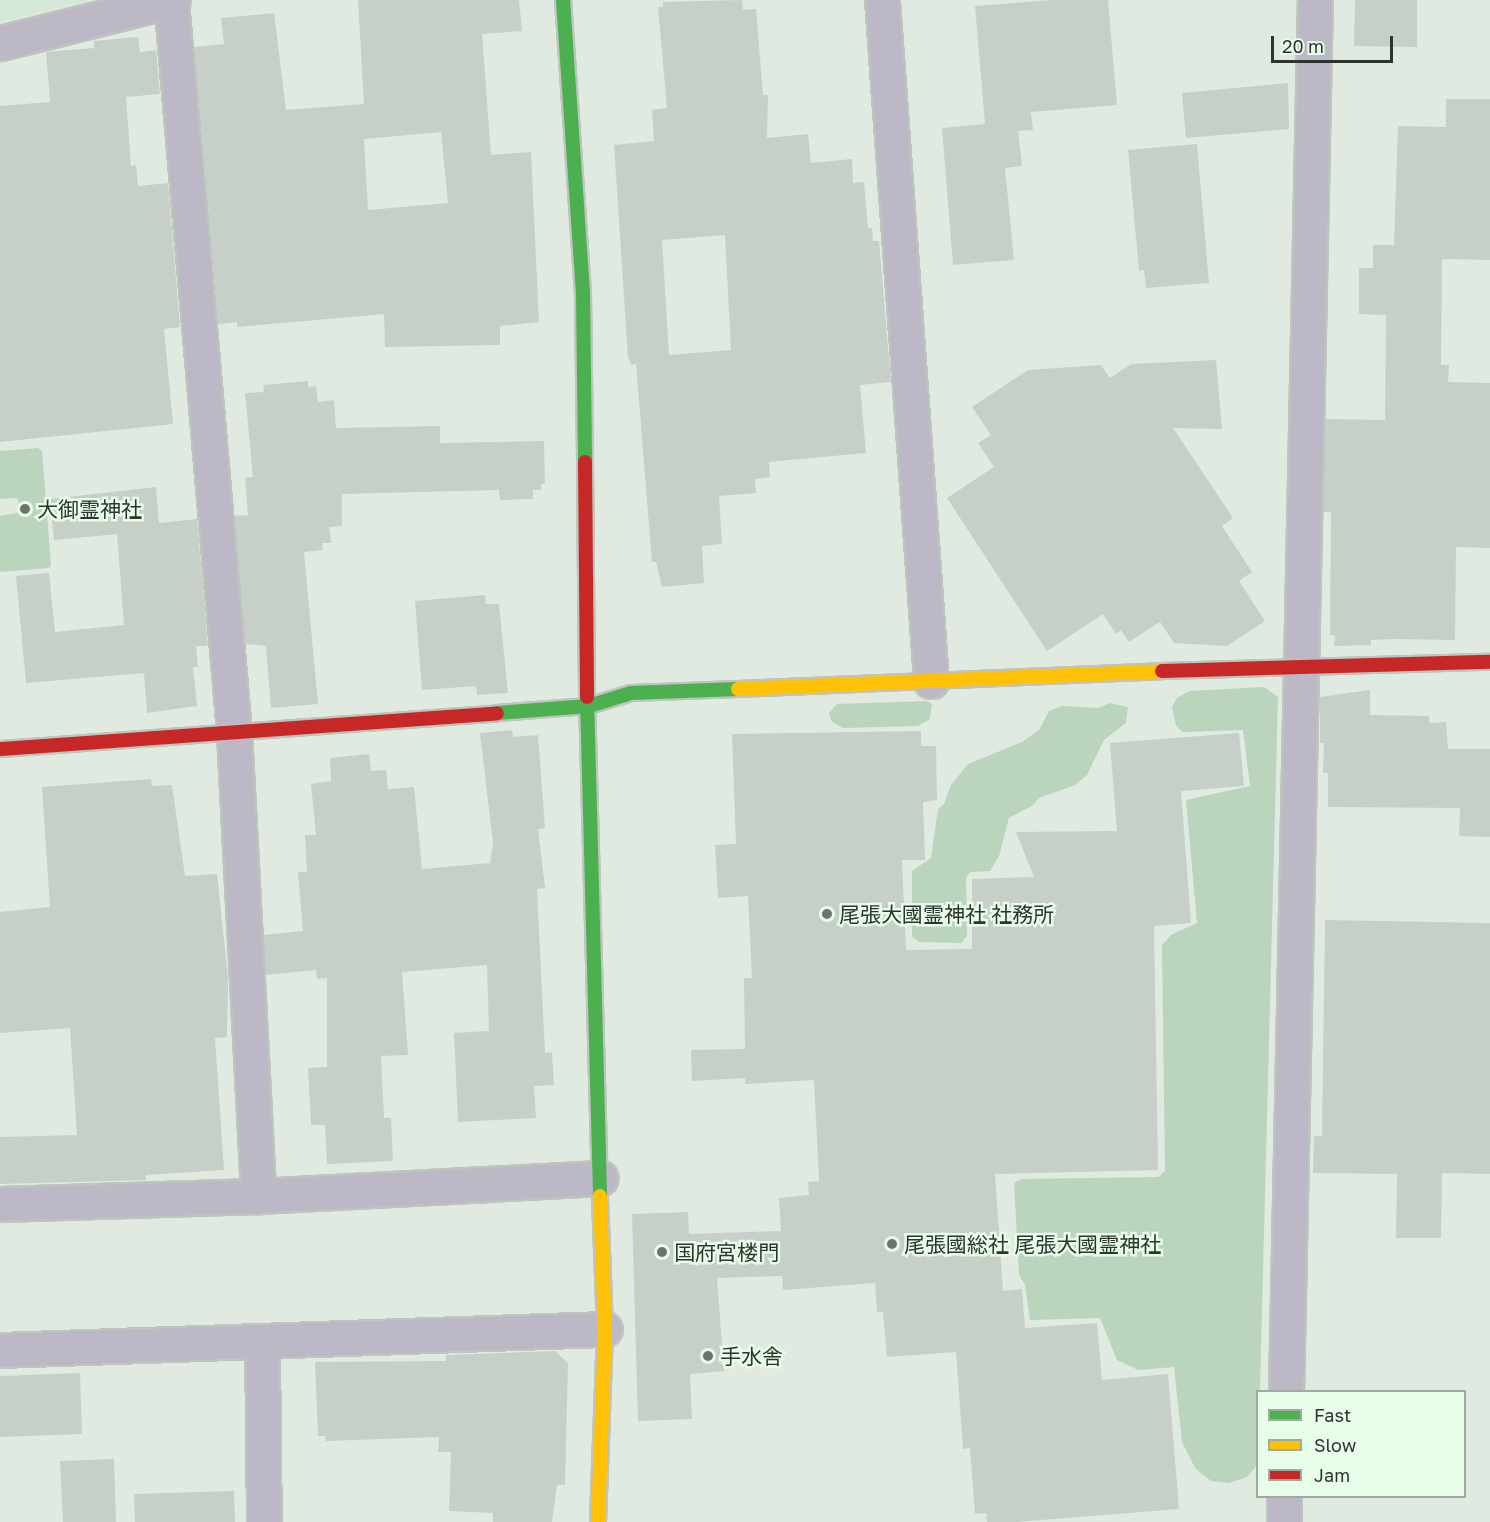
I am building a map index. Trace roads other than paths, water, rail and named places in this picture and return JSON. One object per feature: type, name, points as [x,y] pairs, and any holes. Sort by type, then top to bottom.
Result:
[{"type":"street","points":[[0,43],[172,0],[234,732],[258,1196]]},
{"type":"street","points":[[563,0],[583,293],[590,865],[604,1329],[598,1522]]},
{"type":"street","points":[[882,0],[932,681]]},
{"type":"street","points":[[1286,1390],[1315,0]]},
{"type":"street","points":[[0,749],[589,706],[631,693],[1301,665],[1490,662]]},
{"type":"street","points":[[0,1204],[258,1196],[601,1178]]},
{"type":"street","points":[[0,1350],[604,1329]]},
{"type":"street","points":[[262,1342],[264,1522]]},
{"type":"street","points":[[1284,1498],[1284,1522]]},
{"type":"place","name":"大御霊神社","points":[[25,509]]},
{"type":"place","name":"尾張大國霊神社 社務所","points":[[827,914]]},
{"type":"place","name":"尾張國総社 尾張大國霊神社","points":[[892,1244]]},
{"type":"place","name":"国府宮楼門","points":[[662,1252]]},
{"type":"place","name":"手水舎","points":[[708,1356]]}]
